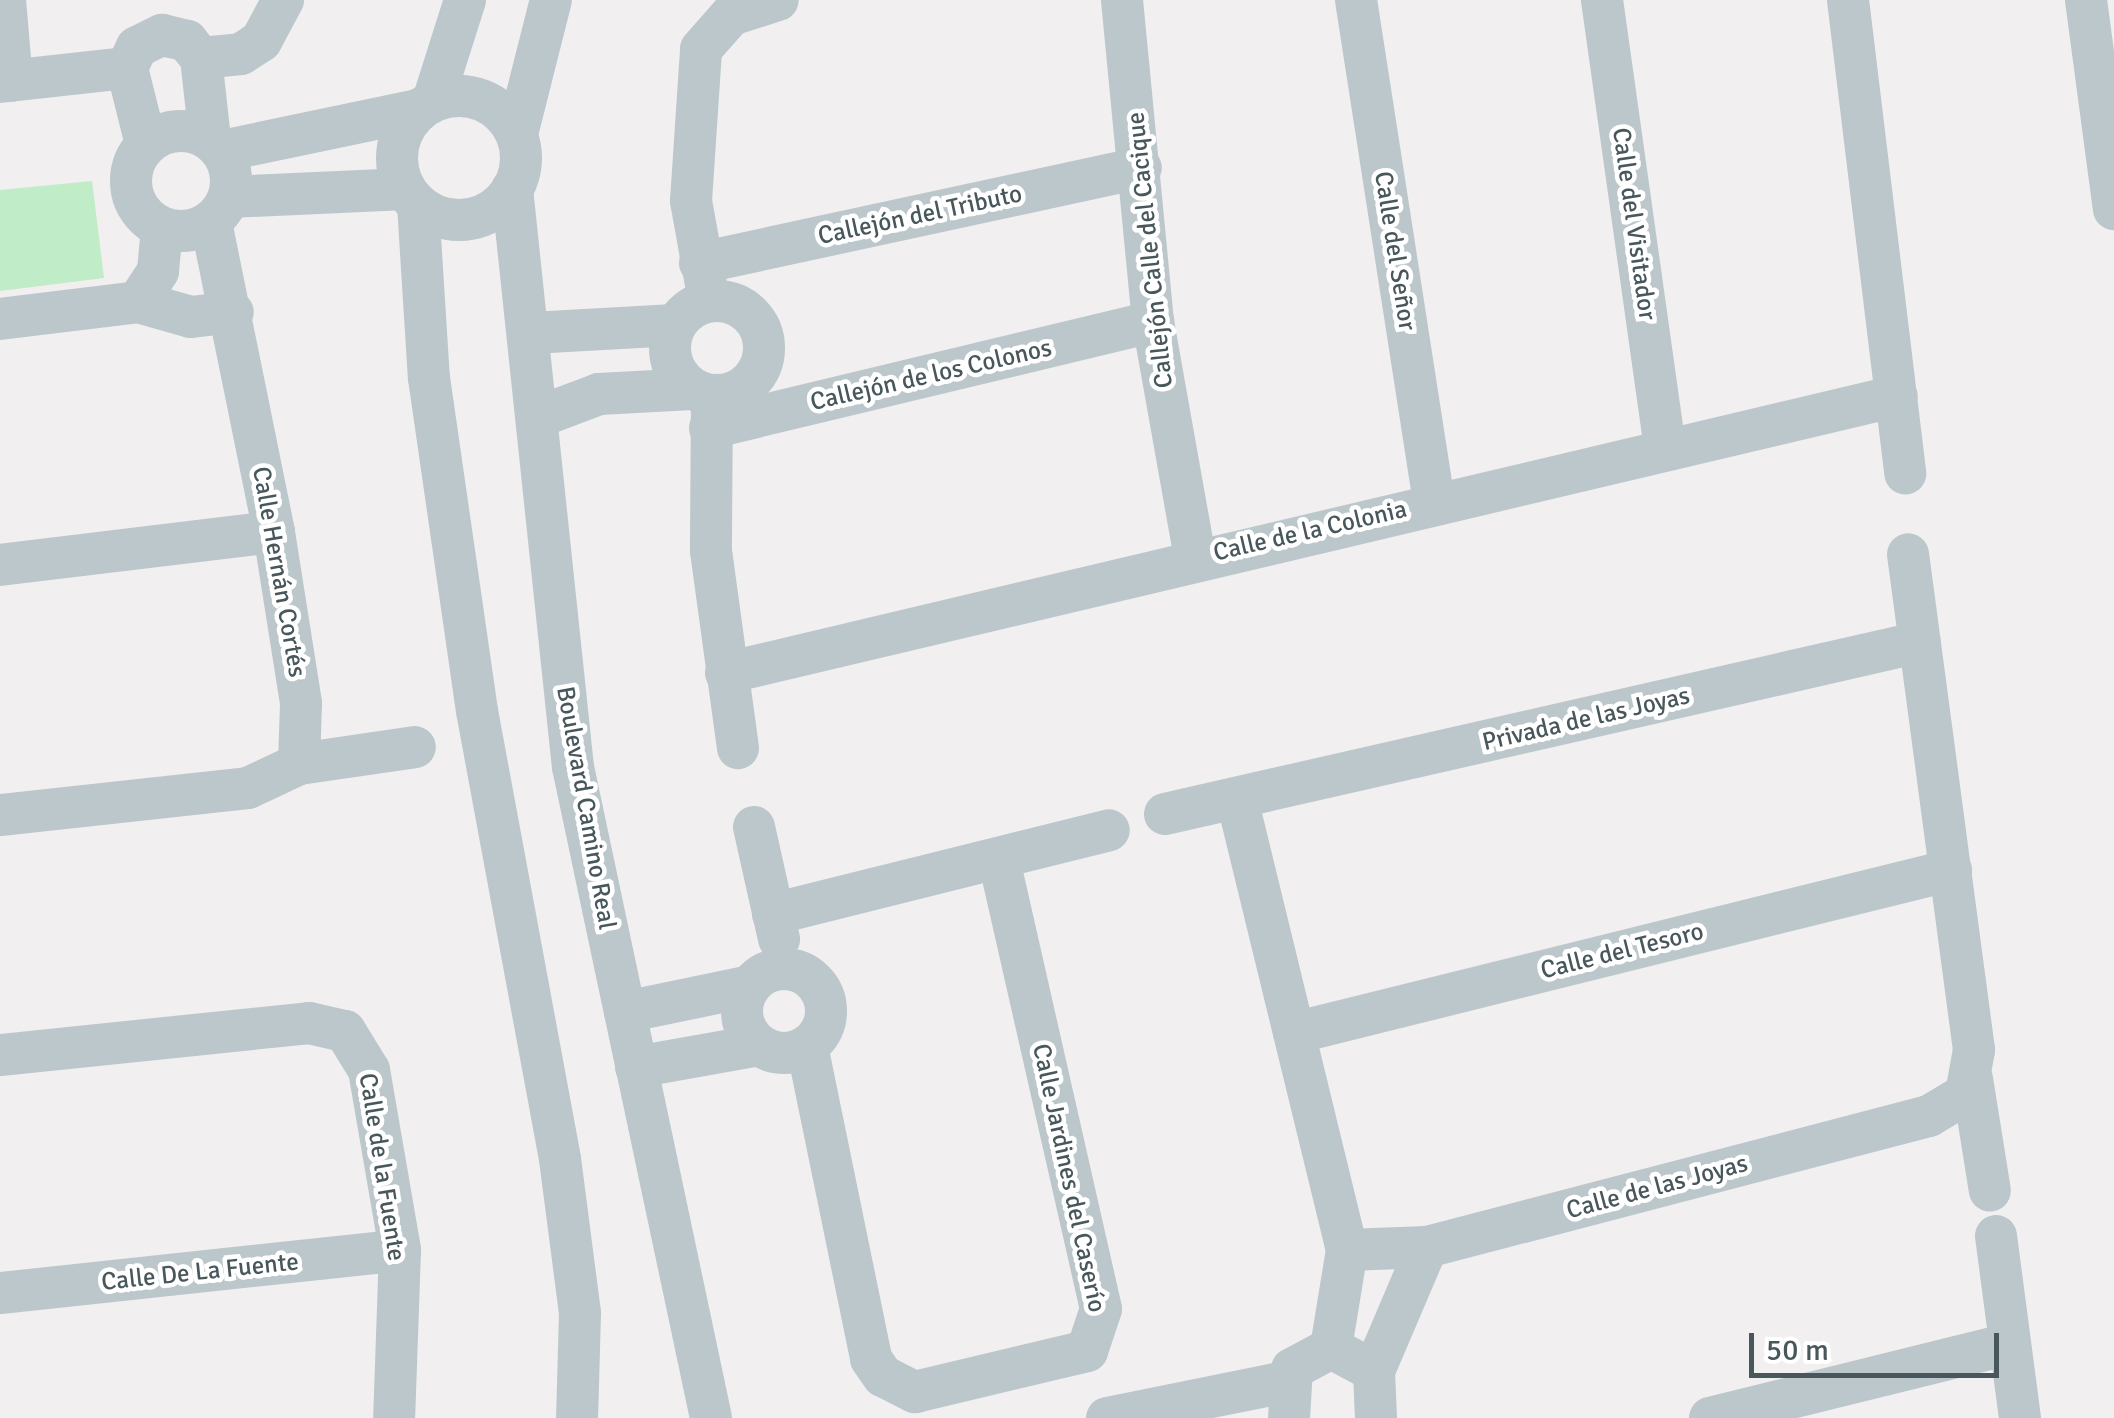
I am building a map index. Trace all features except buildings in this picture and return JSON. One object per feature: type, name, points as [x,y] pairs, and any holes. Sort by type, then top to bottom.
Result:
[{"type":"street","points":[[5,0],[6,82],[127,68]]},
{"type":"street","points":[[202,58],[252,50],[283,0]]},
{"type":"street","points":[[465,0],[426,106],[396,156],[412,197],[429,378],[477,711],[560,1159],[580,1313],[577,1418]]},
{"type":"street","points":[[162,228],[220,209],[412,197],[469,219],[512,189],[517,134],[552,0]]},
{"type":"street","points":[[738,748],[711,551],[705,404],[669,353],[694,297],[690,138],[701,49],[731,15],[778,0]]},
{"type":"street","name":"Callejón Calle del Cacique","points":[[1122,0],[1153,322],[1196,558]]},
{"type":"street","name":"Calle del Señor","points":[[1356,0],[1434,502]]},
{"type":"street","name":"Calle del Visitador","points":[[1602,0],[1665,447]]},
{"type":"street","points":[[1848,0],[1905,474]]},
{"type":"street","points":[[2086,0],[2113,194]]},
{"type":"street","points":[[138,302],[158,271],[162,228],[131,190],[146,144],[127,68],[137,47],[162,35],[187,41],[202,58],[216,146],[220,209]]},
{"type":"street","points":[[146,144],[178,131],[216,146],[426,106],[482,100],[517,134]]},
{"type":"street","name":"Callejón del Tributo","points":[[531,333],[694,297],[1141,168]]},
{"type":"street","name":"Boulevard Camino Real","points":[[512,189],[531,333],[573,767],[712,1418]]},
{"type":"street","name":"Calle Hernán Cortés","points":[[220,209],[233,312],[301,704],[299,764]]},
{"type":"street","points":[[694,297],[750,314],[764,340],[752,381],[705,404]]},
{"type":"street","points":[[0,319],[138,302],[191,318],[233,312]]},
{"type":"street","name":"Callejón de los Colonos","points":[[538,417],[600,394],[705,404],[1153,322]]},
{"type":"street","name":"Calle de la Colonia","points":[[726,673],[1665,447],[1897,396]]},
{"type":"street","points":[[0,565],[274,532]]},
{"type":"street","points":[[1908,554],[1951,870],[1972,1079],[1990,1191]]},
{"type":"street","name":"Privada de las Joyas","points":[[1165,814],[1920,642]]},
{"type":"street","points":[[0,815],[248,788],[299,764],[415,747]]},
{"type":"street","points":[[1238,799],[1348,1250],[1331,1348]]},
{"type":"street","points":[[754,827],[774,914],[768,977],[742,1011],[759,1044]]},
{"type":"street","points":[[774,914],[1109,830]]},
{"type":"street","name":"Calle Jardines del Caserío","points":[[807,1046],[872,1358],[884,1376],[915,1392],[1087,1351],[1101,1309],[998,860]]},
{"type":"street","name":"Calle del Tesoro","points":[[1294,1033],[1951,870]]},
{"type":"street","points":[[624,1012],[768,977],[811,978],[826,1000],[824,1026],[807,1046],[783,1053],[759,1044],[636,1067]]},
{"type":"street","name":"Calle de la Fuente","points":[[0,1055],[332,1024],[369,1070],[400,1250],[394,1418]]},
{"type":"street","name":"Calle de las Joyas","points":[[1348,1250],[1427,1248],[1929,1116],[1953,1105],[1972,1079]]},
{"type":"street","points":[[1996,1236],[2020,1418]]},
{"type":"street","points":[[1383,1403],[1427,1248]]},
{"type":"street","name":"Calle De La Fuente","points":[[0,1294],[400,1250]]},
{"type":"street","points":[[1710,1418],[2009,1344]]},
{"type":"street","points":[[1331,1348],[1383,1403]]},
{"type":"street","points":[[1107,1418],[1288,1400],[1303,1358],[1331,1348]]},
{"type":"green space","points":[[92,181],[104,278],[0,291],[0,190]]}]
